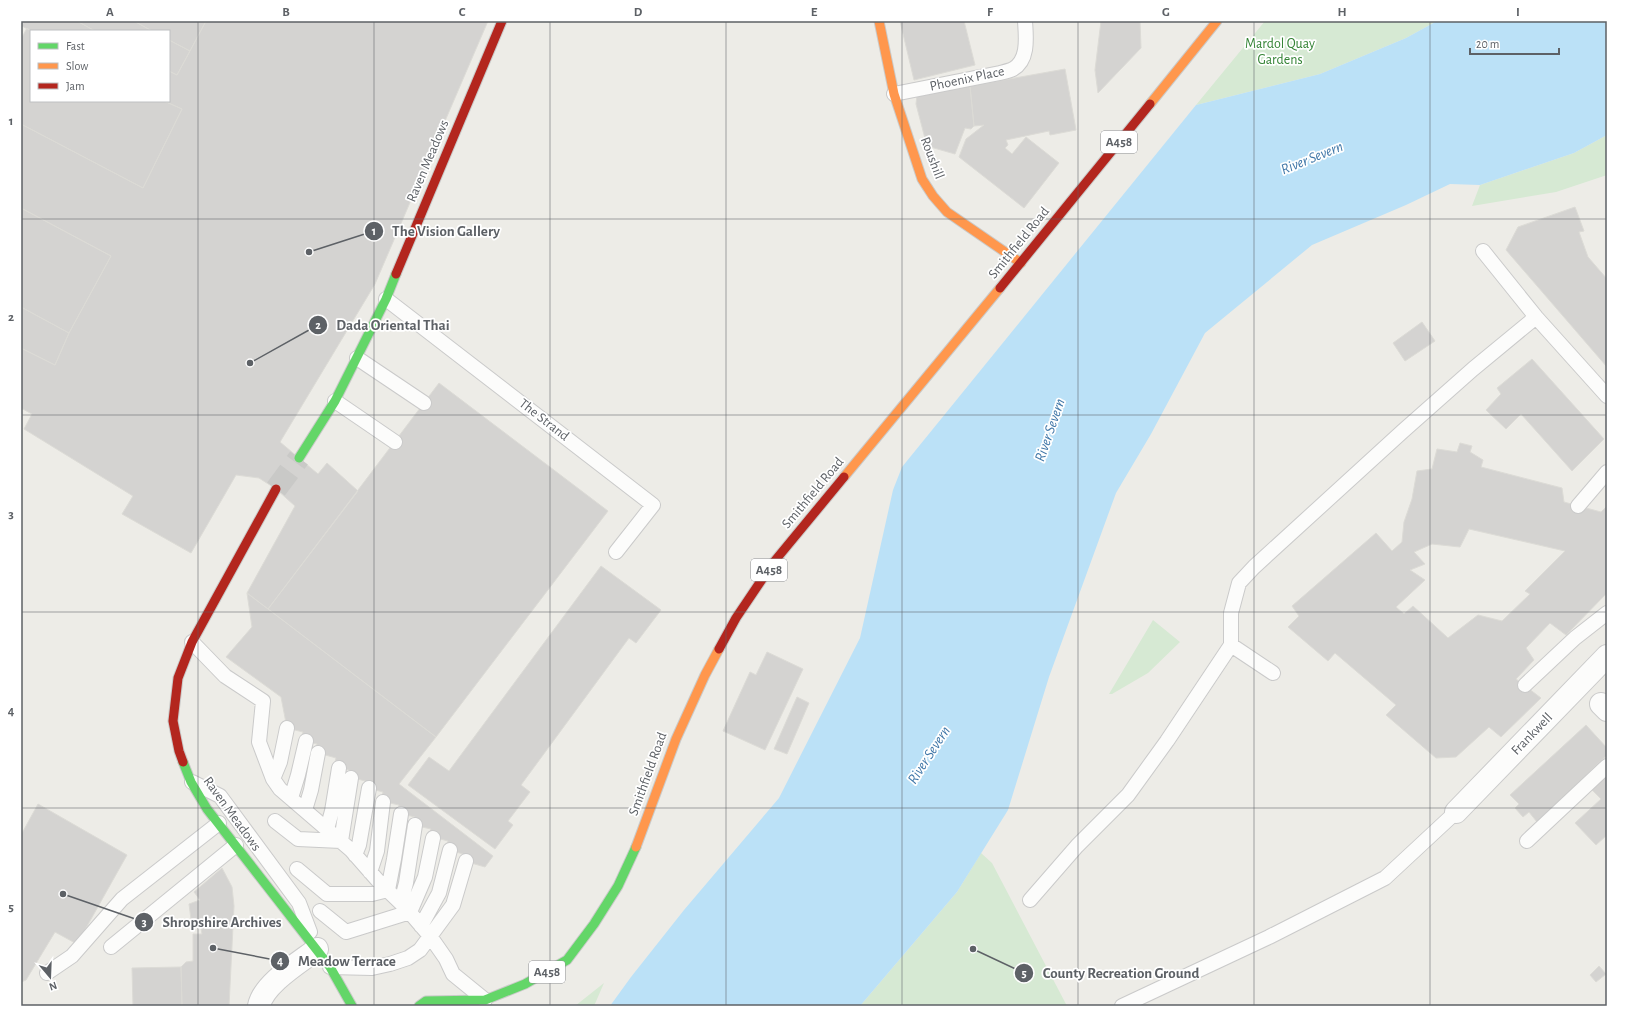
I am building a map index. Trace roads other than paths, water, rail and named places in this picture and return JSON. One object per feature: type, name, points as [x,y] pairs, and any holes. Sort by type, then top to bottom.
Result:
[{"type":"street","name":"Raven Meadows","points":[[299,458],[335,401],[386,299],[502,21]]},
{"type":"street","name":"Roushill","points":[[879,21],[894,94],[922,178],[933,196],[947,212],[1021,263]]},
{"type":"street","name":"Smithfield Road","points":[[419,1006],[426,1001],[482,1003],[525,984],[567,960],[594,924],[618,886],[641,836],[676,739],[705,675],[736,618],[773,563],[1021,263],[1217,21]]},
{"type":"street","name":"Raven Meadows","points":[[276,489],[192,642],[178,678],[173,721],[178,752],[191,782],[208,809],[330,967],[352,1006]]},
{"type":"street","name":"Frankwell","points":[[1456,812],[1607,656]]},
{"type":"street","points":[[258,1006],[260,999],[274,982],[317,949]]},
{"type":"lane","name":"Phoenix Place","points":[[894,94],[1000,73],[1013,69],[1019,63],[1024,53],[1025,21]]},
{"type":"lane","points":[[1483,251],[1536,317],[1607,396]]},
{"type":"lane","name":"The Strand","points":[[386,299],[653,504],[616,552]]},
{"type":"lane","points":[[1030,900],[1077,846],[1128,795],[1167,741],[1231,645],[1231,614],[1239,583],[1254,567],[1403,431],[1473,369],[1536,317]]},
{"type":"lane","points":[[357,358],[424,403]]},
{"type":"lane","points":[[335,401],[395,442]]},
{"type":"lane","points":[[1578,506],[1607,472]]},
{"type":"lane","points":[[1525,686],[1575,638],[1607,613]]},
{"type":"lane","points":[[192,642],[225,676],[263,701],[259,742],[273,779],[280,789],[355,855],[405,907],[446,959],[453,974],[482,1003]]},
{"type":"lane","points":[[1231,645],[1273,672]]},
{"type":"lane","points":[[273,779],[280,762],[287,728]]},
{"type":"lane","points":[[291,798],[306,741]]},
{"type":"lane","points":[[305,810],[311,790],[318,754]]},
{"type":"lane","points":[[1527,841],[1607,766]]},
{"type":"lane","points":[[326,829],[332,810],[339,768]]},
{"type":"lane","points":[[340,841],[352,778]]},
{"type":"lane","points":[[191,782],[220,796],[299,903],[317,949]]},
{"type":"lane","points":[[355,855],[359,845],[369,788]]},
{"type":"lane","points":[[370,872],[377,851],[383,802]]},
{"type":"lane","points":[[1122,1006],[1268,937],[1385,878],[1456,812]]},
{"type":"lane","points":[[388,890],[401,814]]},
{"type":"lane","points":[[275,821],[298,840],[340,841]]},
{"type":"lane","points":[[47,973],[72,956],[122,899],[219,823]]},
{"type":"lane","points":[[405,907],[406,883],[415,825]]},
{"type":"lane","points":[[320,911],[346,932],[405,907],[425,877],[433,838]]},
{"type":"lane","points":[[111,947],[236,845]]},
{"type":"lane","points":[[330,967],[372,968],[408,958],[420,950],[425,931],[439,894],[450,850]]},
{"type":"lane","points":[[425,931],[453,905],[466,862]]},
{"type":"lane","points":[[297,869],[327,894],[372,894],[388,890]]},
{"type":"water","name":"River Severn","points":[[1437,21],[1607,21],[1607,135],[1574,153],[1480,185],[1450,184],[1406,205],[1312,245],[1205,333],[1151,434],[1116,493],[1049,677],[1008,810],[957,892],[860,1006],[610,1006],[684,910],[779,798],[860,638],[893,490],[902,467],[1196,105],[1320,74],[1406,38]]},
{"type":"tunnel","points":[[276,489],[299,458]]},
{"type":"place","name":"The Vision Gallery","points":[[309,252]]},
{"type":"place","name":"Dada Oriental Thai","points":[[250,363]]},
{"type":"place","name":"Shropshire Archives","points":[[63,894]]},
{"type":"place","name":"Meadow Terrace","points":[[213,948]]},
{"type":"place","name":"County Recreation Ground","points":[[973,949]]},
{"type":"park label","name":"Mardol Quay Gardens","points":[[1280,52]]}]
